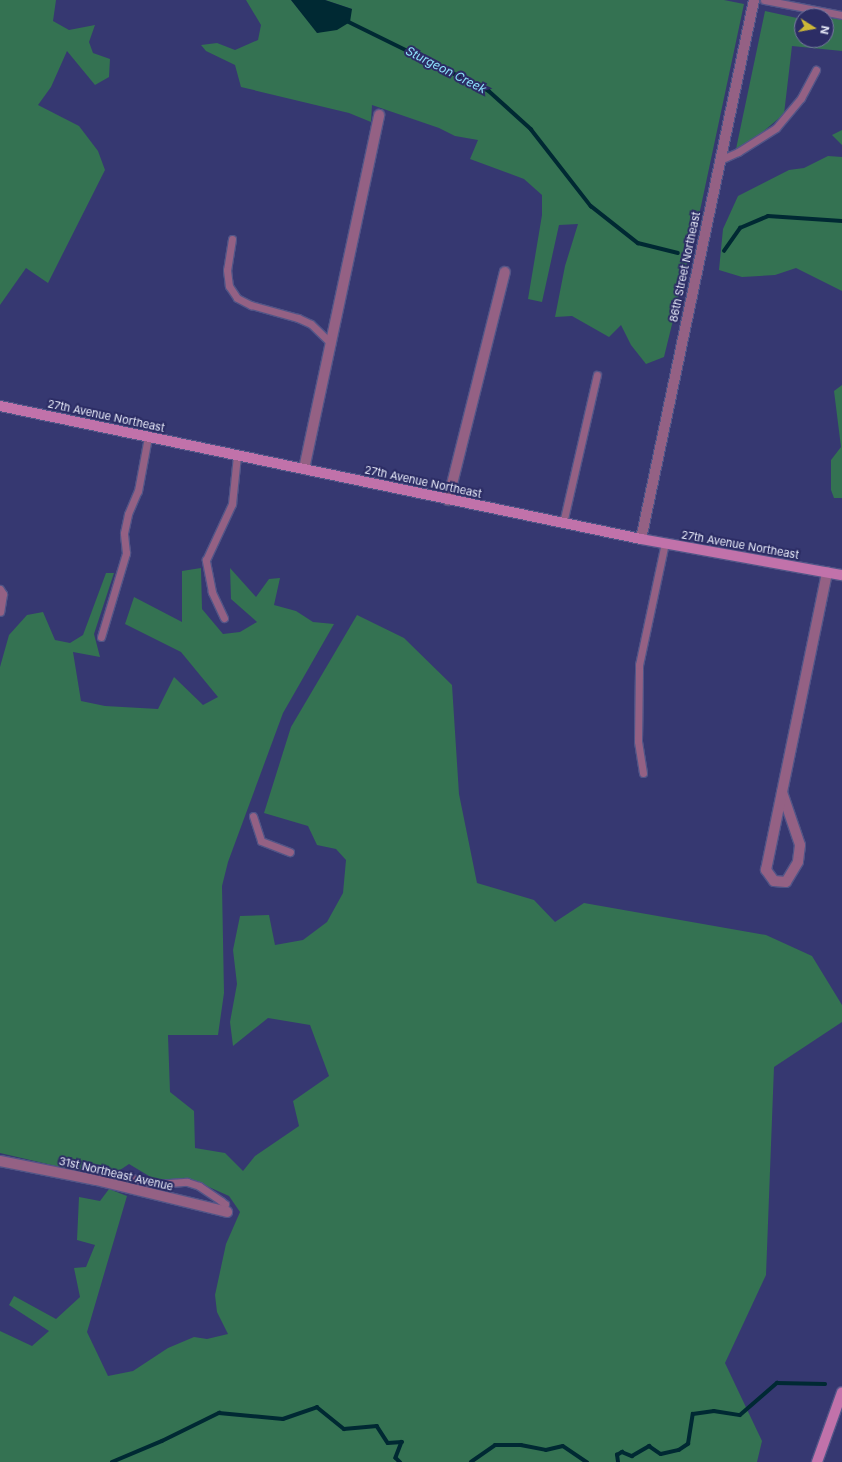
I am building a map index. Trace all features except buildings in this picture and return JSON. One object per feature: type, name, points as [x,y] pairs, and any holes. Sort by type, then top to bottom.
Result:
[{"type":"street","name":"86th Street Northeast","points":[[641,539],[754,0]]},
{"type":"street","points":[[304,469],[379,115]]},
{"type":"street","points":[[448,500],[505,272]]},
{"type":"street","name":"27th Avenue Northeast","points":[[0,406],[641,539],[842,575]]},
{"type":"street","points":[[782,792],[800,845],[798,862],[786,882],[774,881],[766,870],[827,572]]},
{"type":"street","name":"31st Northeast Avenue","points":[[0,1161],[121,1186],[225,1211]]},
{"type":"street","points":[[819,1462],[842,1392]]},
{"type":"lane","points":[[764,0],[842,15]]},
{"type":"lane","points":[[720,160],[738,152],[776,128],[801,98],[816,70]]},
{"type":"lane","points":[[232,238],[227,270],[229,286],[237,298],[251,305],[298,318],[311,324],[331,343]]},
{"type":"lane","points":[[563,523],[597,375]]},
{"type":"lane","points":[[101,638],[126,553],[124,533],[128,514],[138,491],[148,437]]},
{"type":"lane","points":[[224,618],[212,592],[206,560],[232,504],[237,456]]},
{"type":"lane","points":[[642,773],[638,741],[639,665],[665,543]]},
{"type":"lane","points":[[0,590],[3,594],[0,612]]},
{"type":"lane","points":[[253,816],[261,841],[290,852]]},
{"type":"lane","points":[[121,1186],[123,1176],[155,1184],[187,1182],[199,1186],[225,1204],[225,1211]]},
{"type":"green space","points":[[0,0],[56,0],[53,21],[69,30],[95,25],[89,42],[93,53],[110,59],[109,77],[95,85],[67,51],[51,87],[38,105],[79,126],[98,151],[105,170],[48,283],[26,268],[0,305]]},
{"type":"green space","points":[[246,0],[291,0],[318,33],[352,9],[325,0],[724,0],[744,4],[701,206],[664,357],[646,364],[631,345],[621,325],[609,337],[572,316],[555,317],[565,266],[578,224],[559,225],[542,302],[528,299],[542,215],[542,195],[524,179],[470,159],[478,140],[455,136],[439,128],[372,105],[371,122],[349,113],[241,87],[235,65],[206,51],[201,45],[217,43],[235,50],[258,40],[261,25]]},
{"type":"green space","points":[[765,11],[794,17],[794,46],[792,46],[784,114],[758,136],[736,149]]},
{"type":"green space","points":[[834,18],[842,19],[842,51],[812,48],[834,48]]},
{"type":"green space","points":[[842,130],[842,145],[832,135]]},
{"type":"green space","points":[[828,156],[842,157],[842,291],[796,268],[775,275],[742,277],[719,270],[723,229],[738,196],[789,170],[804,168]]},
{"type":"green space","points":[[842,385],[842,498],[834,498],[831,490],[831,460],[841,447],[834,391]]},
{"type":"green space","points":[[201,568],[202,609],[223,634],[240,632],[257,622],[231,599],[230,568],[256,597],[269,579],[280,578],[274,605],[296,611],[313,622],[334,624],[283,713],[228,862],[222,886],[224,993],[218,1035],[168,1035],[170,1092],[194,1111],[195,1148],[225,1153],[243,1171],[255,1156],[299,1126],[293,1101],[329,1076],[310,1025],[268,1018],[233,1046],[230,1022],[237,984],[233,950],[240,916],[269,915],[275,945],[303,940],[327,922],[343,893],[346,860],[336,849],[317,845],[308,826],[264,813],[291,727],[357,615],[404,638],[452,685],[459,794],[477,883],[534,900],[555,922],[584,903],[766,935],[812,956],[842,1005],[842,1022],[774,1067],[766,1275],[725,1363],[762,1441],[757,1462],[0,1462],[0,1331],[32,1346],[49,1331],[9,1305],[14,1296],[56,1319],[80,1297],[74,1268],[86,1267],[95,1245],[77,1240],[79,1197],[100,1201],[109,1189],[127,1196],[87,1332],[108,1376],[133,1371],[168,1348],[194,1337],[207,1339],[228,1334],[217,1312],[215,1295],[226,1244],[240,1212],[229,1196],[191,1179],[154,1179],[129,1164],[108,1178],[0,1153],[0,667],[9,635],[27,615],[43,612],[55,640],[70,643],[83,635],[106,573],[114,573],[94,634],[100,657],[73,652],[81,701],[105,706],[158,709],[174,677],[203,705],[218,697],[181,652],[125,624],[134,597],[182,622],[182,571]]},
{"type":"water","points":[[291,0],[325,0],[352,9],[350,22],[337,30],[317,33]]},
{"type":"waterway","name":"Sturgeon Creek","points":[[347,21],[489,91],[531,129],[591,206],[638,243],[678,253]]},
{"type":"waterway","name":"Sturgeon Creek","points":[[724,251],[740,228],[768,216],[842,221]]},
{"type":"waterway","points":[[618,1462],[617,1455],[622,1452],[632,1456],[649,1446],[661,1454],[679,1450],[688,1444],[693,1414],[714,1411],[740,1415],[777,1383],[825,1384]]},
{"type":"waterway","points":[[112,1462],[162,1441],[219,1413],[283,1419],[317,1407],[344,1429],[377,1426],[388,1443],[402,1442],[396,1458],[400,1462]]},
{"type":"waterway","points":[[471,1462],[495,1445],[521,1445],[546,1450],[563,1446],[587,1462]]}]
